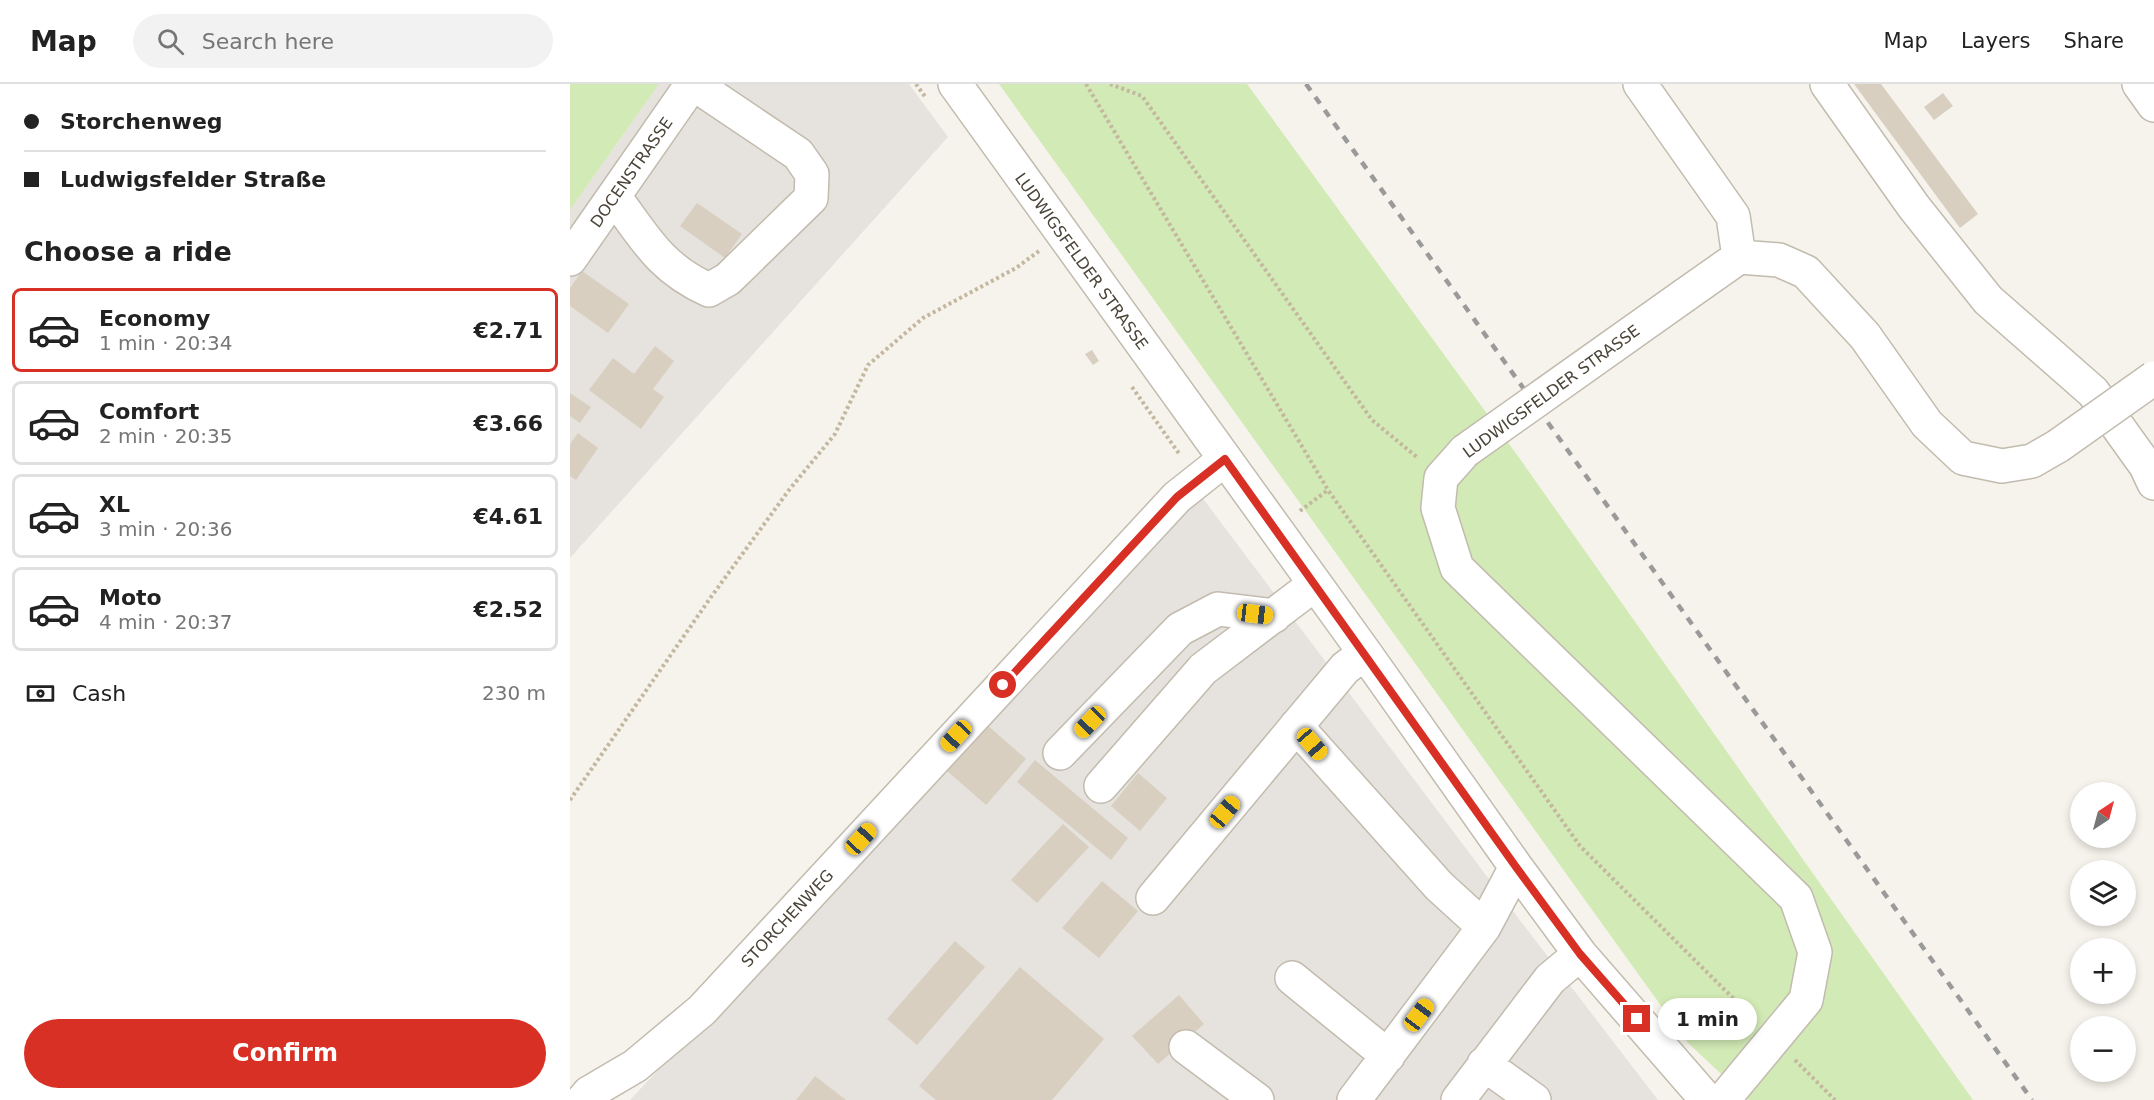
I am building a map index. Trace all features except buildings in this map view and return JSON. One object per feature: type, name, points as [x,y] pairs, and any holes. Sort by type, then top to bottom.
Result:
[{"type":"street","name":"DOCENSTRASSE","points":[[570,259],[693,84]]},
{"type":"street","points":[[614,196],[658,256],[686,279],[709,290],[728,279],[811,198],[812,174],[798,154],[693,84]]},
{"type":"street","name":"LUDWIGSFELDER STRASSE","points":[[955,84],[1580,954],[1707,1100]]},
{"type":"street","points":[[1640,84],[1733,216],[1739,257],[1779,260],[1806,272],[1865,336],[1927,424],[1963,458],[2002,466],[2032,461],[2058,446],[2154,378]]},
{"type":"street","points":[[1827,84],[1914,207],[1988,300],[2093,392],[2146,466],[2154,483]]},
{"type":"street","points":[[2139,84],[2154,105]]},
{"type":"street","name":"LUDWIGSFELDER STRASSE","points":[[1441,478],[1465,451],[1739,257]]},
{"type":"street","name":"STORCHENWEG","points":[[583,1100],[589,1093],[635,1066],[702,1010],[1177,497],[1225,459]]},
{"type":"street","points":[[1441,478],[1438,508],[1457,568],[1796,898],[1815,952],[1806,1000],[1723,1100]]},
{"type":"street","points":[[1101,786],[1203,669],[1315,584]]},
{"type":"street","points":[[1060,753],[1180,628],[1218,609],[1274,616]]},
{"type":"street","points":[[1153,898],[1345,668],[1365,653]]},
{"type":"street","points":[[1296,726],[1439,886],[1484,927]]},
{"type":"street","points":[[1354,1100],[1484,927],[1516,867]]},
{"type":"street","points":[[1458,1100],[1550,979],[1580,954]]},
{"type":"street","points":[[1292,978],[1388,1056]]},
{"type":"street","points":[[1186,1047],[1257,1100]]},
{"type":"street","points":[[1484,1064],[1534,1100]]},
{"type":"path","points":[[1086,84],[1328,490],[1581,846],[1835,1100]]},
{"type":"path","points":[[1110,84],[1142,96],[1372,420],[1441,478]]},
{"type":"path","points":[[570,800],[711,597],[789,490],[835,434],[868,365],[923,318],[1016,268],[1063,233]]},
{"type":"shaded area","points":[[659,84],[909,84],[948,137],[570,558],[570,210]]},
{"type":"shaded area","points":[[1198,492],[1658,1100],[630,1100]]},
{"type":"green space","points":[[570,84],[659,84],[570,210]]},
{"type":"green space","points":[[999,84],[1247,84],[1520,459],[1973,1100],[1749,1100],[1687,1042]]},
{"type":"railway","points":[[1306,84],[2032,1100]]},
{"type":"route","points":[[1003,685],[1177,497],[1225,459],[1580,954],[1637,1019]]}]
